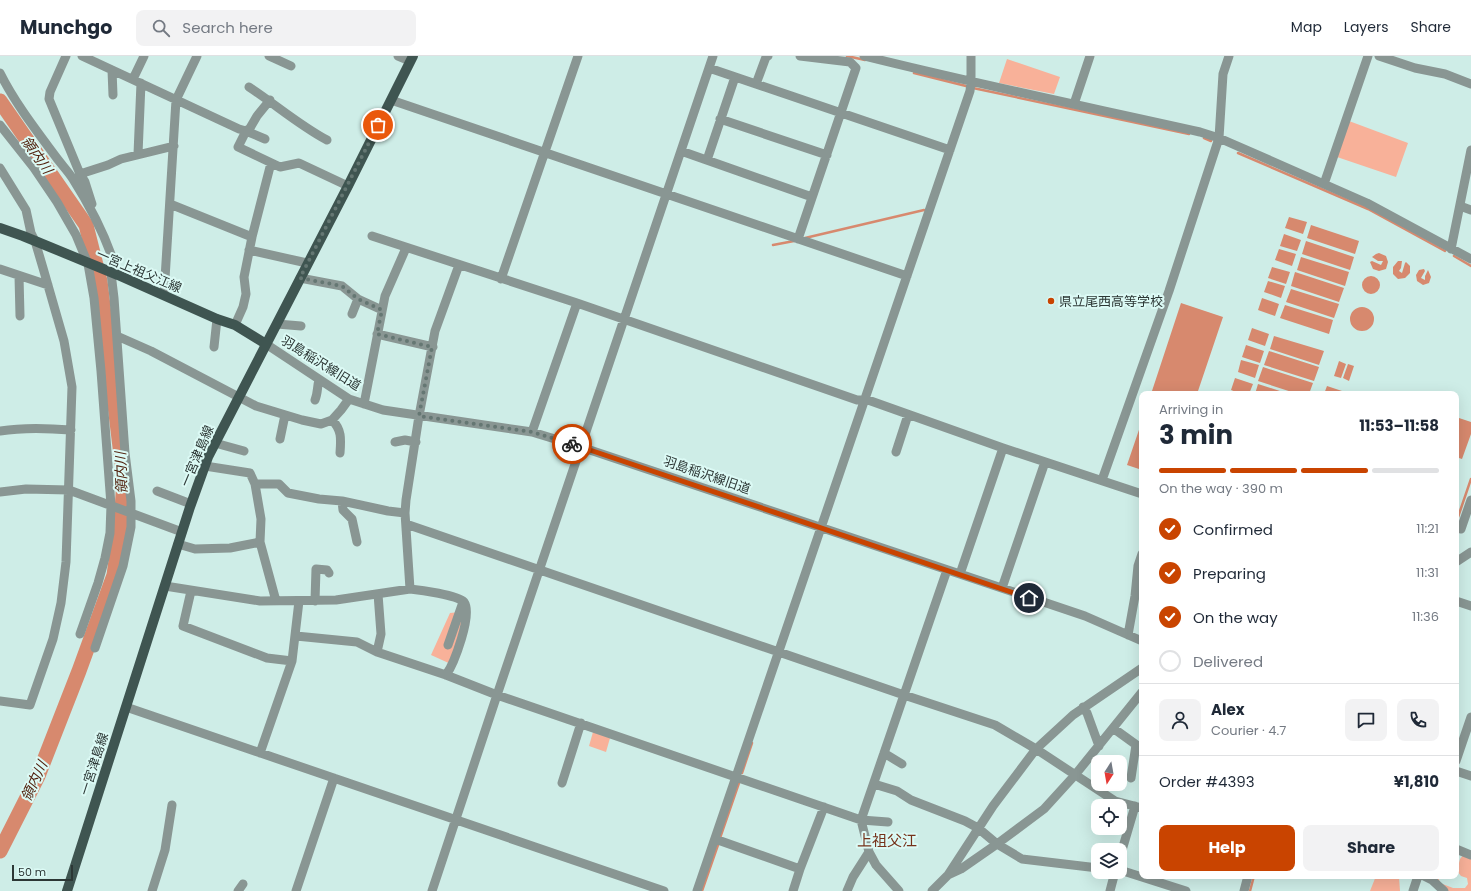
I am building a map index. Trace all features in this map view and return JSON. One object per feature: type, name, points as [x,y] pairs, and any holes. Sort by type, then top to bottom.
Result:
[{"type":"main road","name":"一宮津島線","points":[[67,891],[178,544],[205,466],[238,397],[348,186],[411,59]]},
{"type":"main road","name":"一宮上祖父江線","points":[[0,228],[90,264],[217,319],[235,325],[266,344]]},
{"type":"street","points":[[66,56],[50,92],[49,99],[80,174],[85,182],[99,225]]},
{"type":"street","points":[[83,56],[239,129],[264,139]]},
{"type":"street","points":[[138,154],[137,81],[144,56]]},
{"type":"street","points":[[164,296],[176,100],[196,56]]},
{"type":"street","points":[[270,56],[291,66]]},
{"type":"street","points":[[398,56],[411,59]]},
{"type":"street","points":[[502,279],[578,56]]},
{"type":"street","points":[[432,891],[713,56]]},
{"type":"street","points":[[756,84],[766,57],[768,56]]},
{"type":"street","points":[[798,239],[856,68],[850,62],[800,56]]},
{"type":"street","points":[[864,56],[971,82],[1074,104],[1219,138],[1367,203],[1471,259]]},
{"type":"street","points":[[697,891],[970,91],[971,56]]},
{"type":"street","points":[[1074,104],[1090,56]]},
{"type":"street","points":[[1102,480],[1169,291],[1219,138],[1223,74],[1229,56]]},
{"type":"street","points":[[1324,184],[1368,56]]},
{"type":"street","points":[[1379,56],[1415,68],[1445,74],[1471,84]]},
{"type":"street","points":[[709,68],[950,150]]},
{"type":"street","points":[[112,70],[113,95]]},
{"type":"street","points":[[0,73],[9,92],[72,178],[99,225],[107,242],[113,274],[130,527],[123,566],[95,648]]},
{"type":"street","points":[[707,160],[735,77]]},
{"type":"street","points":[[249,87],[270,100],[308,130],[327,140]]},
{"type":"street","points":[[270,100],[257,116],[250,128],[246,131],[238,147],[280,167],[299,164],[348,186]]},
{"type":"street","points":[[391,100],[544,154],[907,276]]},
{"type":"street","points":[[720,119],[827,155]]},
{"type":"street","points":[[0,125],[34,168],[57,202],[76,235],[90,264],[101,371],[112,505],[110,533],[105,558],[98,584],[80,634]]},
{"type":"street","points":[[80,174],[108,165],[121,158],[174,146]]},
{"type":"street","points":[[1451,248],[1471,150]]},
{"type":"street","points":[[681,151],[812,197]]},
{"type":"street","points":[[235,325],[245,301],[246,294],[244,276],[252,237],[271,163]]},
{"type":"street","points":[[0,168],[26,210],[31,233],[35,242],[66,348],[72,388],[70,490],[66,562],[61,603],[53,639],[30,705],[0,701]]},
{"type":"street","points":[[170,204],[252,237]]},
{"type":"street","points":[[1460,206],[1471,210]]},
{"type":"street","points":[[372,236],[577,303],[857,400],[864,399],[1003,448],[1139,493]]},
{"type":"street","points":[[364,404],[385,296],[406,248]]},
{"type":"street","points":[[249,250],[307,263]]},
{"type":"street","points":[[410,589],[405,513],[419,416],[435,331],[459,265]]},
{"type":"street","points":[[0,269],[48,285]]},
{"type":"street","points":[[19,276],[20,316]]},
{"type":"street","points":[[300,278],[342,286],[358,299],[382,310]]},
{"type":"street","points":[[352,314],[358,299]]},
{"type":"street","points":[[532,432],[577,303]]},
{"type":"street","points":[[214,347],[217,319]]},
{"type":"street","points":[[277,324],[301,326]]},
{"type":"street","points":[[377,334],[432,347]]},
{"type":"street","points":[[117,336],[197,374],[256,406],[284,415],[321,424],[332,420],[349,399]]},
{"type":"street","name":"羽島稲沢線旧道","points":[[266,344],[349,399],[382,410],[532,432],[581,447],[1085,616],[1139,640]]},
{"type":"street","points":[[319,380],[317,386],[319,396]]},
{"type":"street","points":[[280,439],[284,415]]},
{"type":"street","points":[[896,452],[908,415]]},
{"type":"street","points":[[332,420],[338,426],[341,435],[340,453]]},
{"type":"street","points":[[0,431],[15,428],[71,430]]},
{"type":"street","points":[[395,442],[405,440],[416,442]]},
{"type":"street","points":[[215,443],[244,451]]},
{"type":"street","points":[[960,574],[1003,448]]},
{"type":"street","points":[[1002,588],[1045,462]]},
{"type":"street","points":[[205,466],[250,473],[255,484],[261,519],[260,542],[276,601]]},
{"type":"street","points":[[255,484],[279,484],[288,493],[319,499],[342,501],[405,513]]},
{"type":"street","points":[[0,492],[26,489],[70,490],[182,532]]},
{"type":"street","points":[[157,491],[191,504]]},
{"type":"street","points":[[342,501],[342,510],[352,519],[357,542]]},
{"type":"street","points":[[1459,528],[1461,529],[1471,501]]},
{"type":"street","points":[[406,524],[904,695],[995,724],[1115,801],[1139,807],[1125,843]]},
{"type":"street","points":[[178,544],[195,549],[230,548],[260,542]]},
{"type":"street","points":[[1459,560],[1471,552]]},
{"type":"street","points":[[1128,635],[1139,597],[1139,563]]},
{"type":"street","points":[[315,601],[316,568],[327,570],[329,573]]},
{"type":"street","points":[[899,891],[876,865],[869,852],[861,820],[946,570]]},
{"type":"street","points":[[165,586],[260,601],[336,600],[410,589],[422,590],[458,598],[463,602],[466,608],[459,649],[446,676]]},
{"type":"street","points":[[191,591],[183,626],[267,658],[292,661]]},
{"type":"street","points":[[377,652],[381,634],[378,594]]},
{"type":"street","points":[[260,753],[292,661],[299,601]]},
{"type":"street","points":[[448,645],[463,602]]},
{"type":"street","points":[[1459,602],[1471,606]]},
{"type":"street","points":[[296,636],[357,642],[377,652],[497,695],[737,776],[861,820],[888,822]]},
{"type":"street","points":[[932,891],[948,875],[993,806],[1036,749],[1083,707],[1139,670]]},
{"type":"street","points":[[948,875],[961,869],[1044,809],[1075,775],[1139,696]]},
{"type":"street","points":[[126,707],[664,891]]},
{"type":"street","points":[[1083,707],[1099,746]]},
{"type":"street","points":[[1459,754],[1468,733],[1471,716]]},
{"type":"street","points":[[562,783],[581,723]]},
{"type":"street","points":[[1113,728],[1139,747],[1131,778]]},
{"type":"street","points":[[884,753],[902,764]]},
{"type":"street","points":[[1459,772],[1471,776]]},
{"type":"street","points":[[296,891],[334,778]]},
{"type":"street","points":[[874,784],[897,791],[912,800],[965,821],[978,828],[997,844],[1022,859],[1091,867]]},
{"type":"street","points":[[152,891],[165,850],[172,806]]},
{"type":"street","points":[[793,891],[824,807]]},
{"type":"street","points":[[716,839],[800,869]]},
{"type":"street","points":[[1459,850],[1471,856]]},
{"type":"street","points":[[847,891],[853,877],[869,852]]},
{"type":"street","points":[[1127,872],[1139,876]]},
{"type":"street","points":[[1110,891],[1113,879]]},
{"type":"street","points":[[1148,879],[1186,891]]},
{"type":"street","points":[[1244,891],[1247,879]]},
{"type":"street","points":[[1414,891],[1417,879]]},
{"type":"street","points":[[1432,879],[1444,891]]},
{"type":"street","points":[[886,891],[890,881]]},
{"type":"shaded area","points":[[1007,59],[1060,77],[1054,94],[999,83]]},
{"type":"shaded area","points":[[1349,121],[1408,143],[1396,177],[1337,157]]},
{"type":"shaded area","points":[[1289,217],[1307,222],[1303,234],[1285,228]]},
{"type":"shaded area","points":[[1311,225],[1359,241],[1355,254],[1307,238]]},
{"type":"shaded area","points":[[1284,234],[1301,240],[1297,251],[1280,246]]},
{"type":"shaded area","points":[[1306,241],[1354,257],[1350,270],[1302,254]]},
{"type":"shaded area","points":[[1279,249],[1296,254],[1292,266],[1275,260]]},
{"type":"shaded area","points":[[1379,253],[1386,256],[1388,262],[1386,269],[1379,271],[1373,269],[1370,262],[1372,261],[1381,265],[1383,261],[1378,261],[1372,257]]},
{"type":"shaded area","points":[[1301,257],[1349,272],[1345,286],[1297,270]]},
{"type":"shaded area","points":[[1398,261],[1402,261],[1399,271],[1402,273],[1406,262],[1410,266],[1410,273],[1405,278],[1398,279],[1393,274],[1393,267]]},
{"type":"shaded area","points":[[1272,267],[1290,272],[1286,284],[1268,278]]},
{"type":"shaded area","points":[[1424,269],[1425,271],[1421,278],[1425,280],[1428,270],[1431,277],[1429,283],[1423,285],[1417,281],[1416,275],[1419,270]]},
{"type":"shaded area","points":[[1295,272],[1344,288],[1339,302],[1291,286]]},
{"type":"shaded area","points":[[1367,276],[1375,276],[1380,281],[1378,292],[1375,294],[1367,294],[1362,289],[1362,281]]},
{"type":"shaded area","points":[[1268,281],[1285,286],[1281,298],[1264,292]]},
{"type":"shaded area","points":[[1291,289],[1339,304],[1334,318],[1286,302]]},
{"type":"shaded area","points":[[1262,298],[1279,304],[1275,316],[1258,310]]},
{"type":"shaded area","points":[[1181,303],[1223,317],[1198,391],[1152,391]]},
{"type":"shaded area","points":[[1285,305],[1333,320],[1329,334],[1280,318]]},
{"type":"shaded area","points":[[1362,307],[1367,308],[1373,314],[1373,324],[1367,330],[1362,331],[1357,330],[1351,324],[1350,319],[1351,314],[1357,308]]},
{"type":"shaded area","points":[[1252,328],[1269,334],[1265,346],[1248,340]]},
{"type":"shaded area","points":[[1274,336],[1324,351],[1319,365],[1270,349]]},
{"type":"shaded area","points":[[1246,345],[1264,351],[1260,363],[1242,357]]},
{"type":"shaded area","points":[[1269,351],[1319,367],[1314,381],[1264,365]]},
{"type":"shaded area","points":[[1241,360],[1259,365],[1255,378],[1238,372]]},
{"type":"shaded area","points":[[1339,361],[1346,364],[1341,378],[1334,376]]},
{"type":"shaded area","points":[[1348,364],[1354,366],[1349,381],[1343,378]]},
{"type":"shaded area","points":[[1263,367],[1313,383],[1310,391],[1289,391],[1258,381]]},
{"type":"shaded area","points":[[1235,378],[1253,384],[1250,391],[1231,390]]},
{"type":"shaded area","points":[[1258,384],[1280,391],[1256,391]]},
{"type":"shaded area","points":[[1327,386],[1342,391],[1325,391]]},
{"type":"shaded area","points":[[1459,418],[1471,422],[1471,434],[1462,459],[1459,458]]},
{"type":"shaded area","points":[[1139,430],[1139,469],[1127,465]]},
{"type":"shaded area","points":[[460,612],[464,623],[453,665],[431,655],[450,613]]},
{"type":"shaded area","points":[[593,732],[610,738],[606,752],[589,746]]},
{"type":"shaded area","points":[[1464,854],[1471,857],[1471,891],[1440,891],[1434,883],[1435,879],[1439,879],[1440,883],[1453,888],[1465,888],[1468,884],[1467,878],[1459,874],[1460,859]]},
{"type":"shaded area","points":[[1375,879],[1399,879],[1400,891],[1370,891]]},
{"type":"waterway","points":[[847,56],[865,60]]},
{"type":"waterway","points":[[914,73],[966,86]]},
{"type":"waterway","points":[[973,88],[1189,134]]},
{"type":"waterway","name":"領内川","points":[[0,101],[86,225],[100,281],[124,480],[121,525],[114,575],[79,671],[38,776],[0,851]]},
{"type":"waterway","points":[[1204,138],[1211,141]]},
{"type":"waterway","points":[[1238,153],[1368,209],[1445,251]]},
{"type":"waterway","points":[[805,238],[924,210]]},
{"type":"waterway","points":[[773,245],[794,241]]},
{"type":"waterway","points":[[1454,256],[1471,266]]},
{"type":"waterway","points":[[1459,514],[1471,479]]},
{"type":"waterway","points":[[742,773],[752,743]]},
{"type":"waterway","points":[[720,838],[740,780]]},
{"type":"waterway","points":[[702,891],[719,842]]},
{"type":"waterway","points":[[1250,891],[1253,879]]},
{"type":"way so far","points":[[378,125],[300,278],[342,286],[358,299],[382,310],[377,334],[432,347],[419,416],[532,432],[572,444]]},
{"type":"place","name":"県立尾西高等学校","points":[[1051,301]]},
{"type":"district","name":"上祖父江","points":[[887,840]]},
{"type":"route","points":[[572,444],[1029,598]]}]
